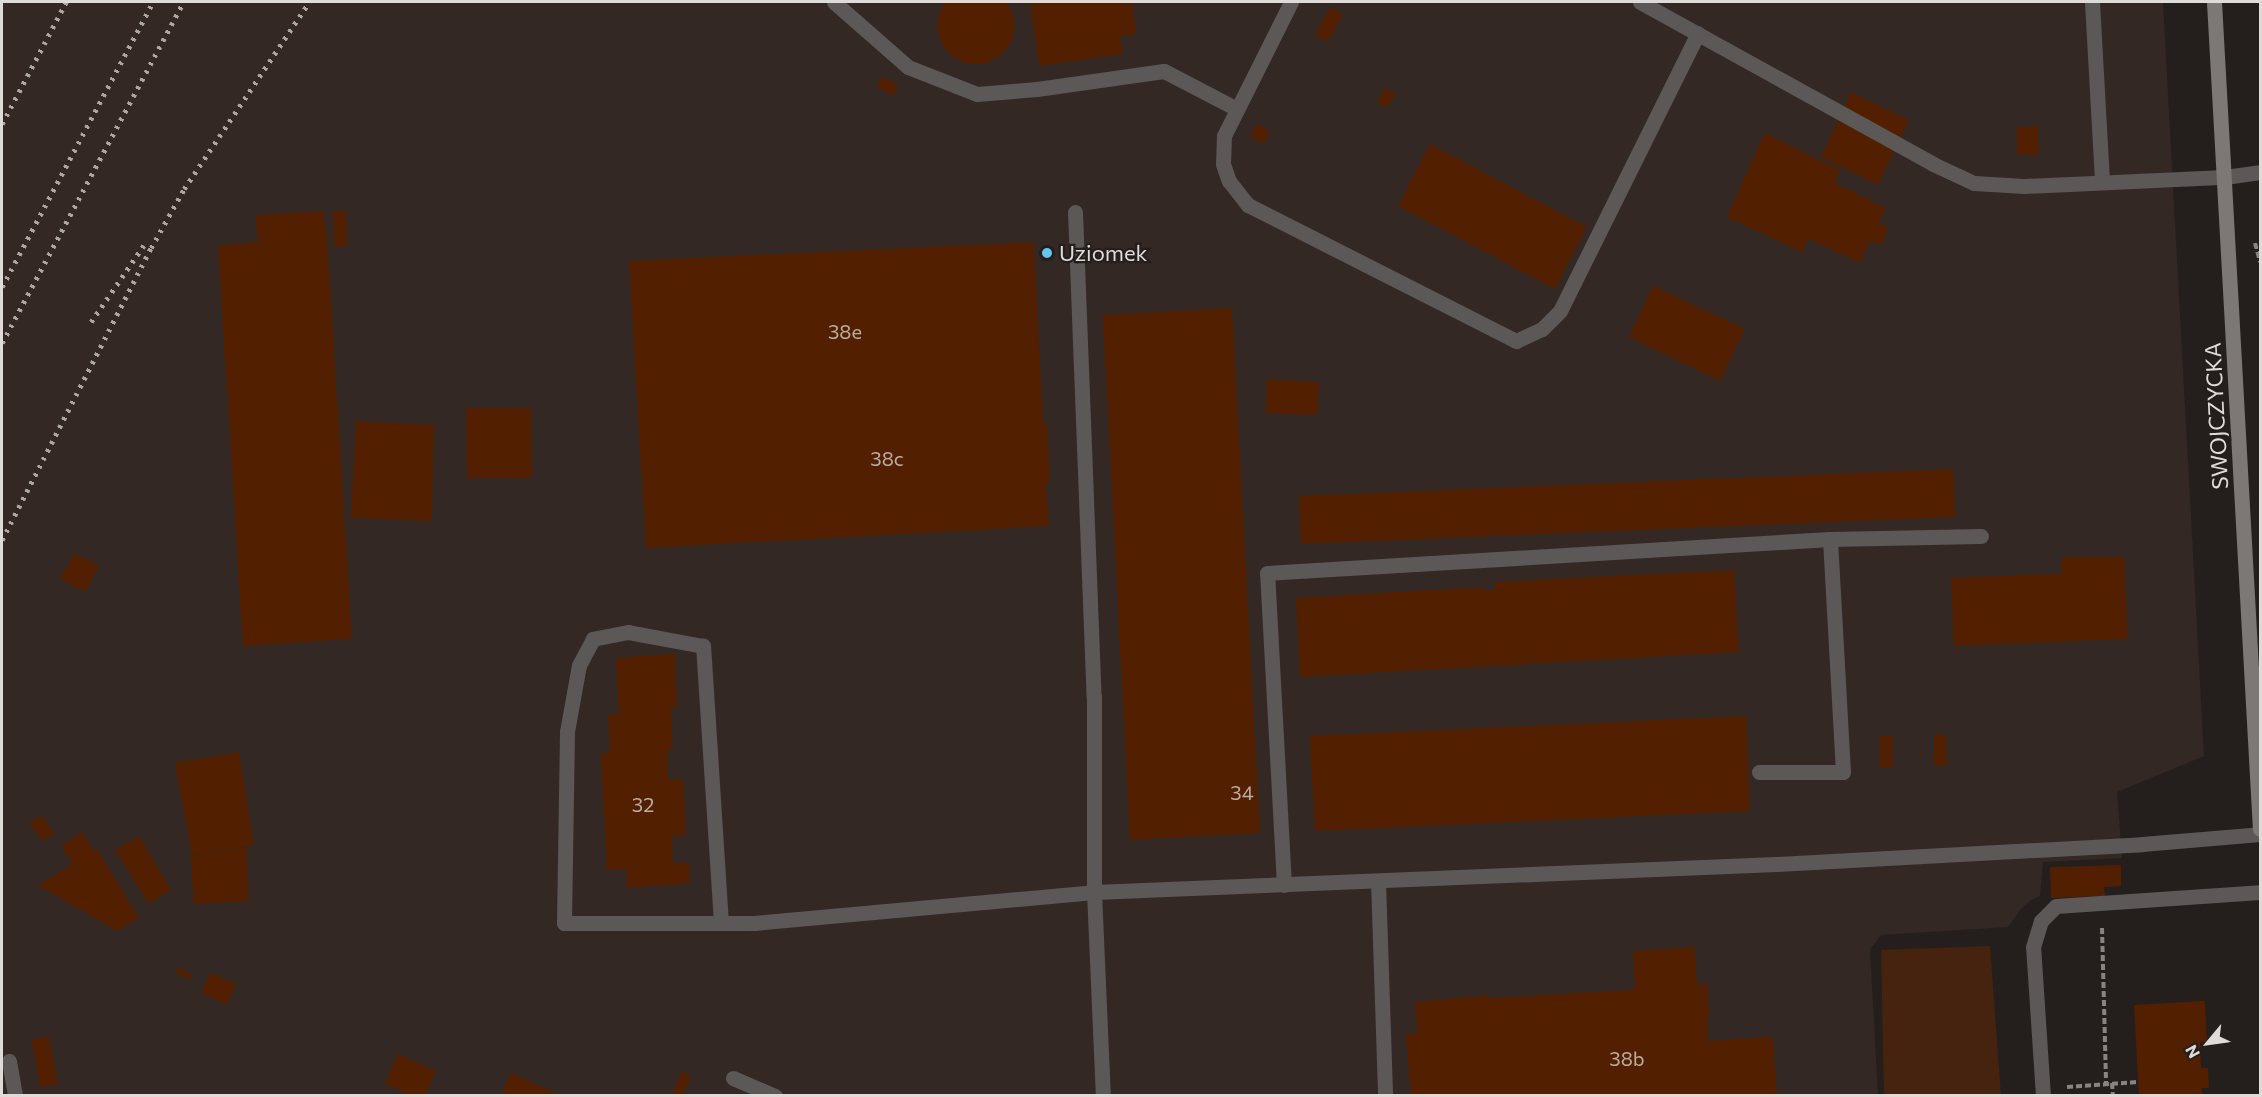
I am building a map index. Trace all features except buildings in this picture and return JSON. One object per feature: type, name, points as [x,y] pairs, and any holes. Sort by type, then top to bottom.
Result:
[{"type":"main road","name":"SWOJCZYCKA","points":[[2214,2],[2260,829]]},
{"type":"lane","points":[[834,2],[908,67],[977,94],[1036,89],[1164,71],[1237,109]]},
{"type":"lane","points":[[1292,2],[1224,136],[1224,164],[1228,181],[1248,205],[1516,341],[1542,329],[1560,311],[1698,33]]},
{"type":"lane","points":[[2092,2],[2102,182]]},
{"type":"lane","points":[[1649,3],[1698,33],[1933,164],[1974,183],[2024,186],[2225,177],[2260,172]]},
{"type":"lane","points":[[1075,212],[1094,697],[1094,892],[1103,1095]]},
{"type":"lane","points":[[1284,885],[1267,573],[1830,539],[1981,536]]},
{"type":"lane","points":[[1759,772],[1842,772],[1830,539]]},
{"type":"lane","points":[[721,923],[703,646],[628,632],[593,639],[579,665],[567,732],[564,923],[721,923],[754,923],[1094,892],[1788,864],[2142,844],[2260,834]]},
{"type":"lane","points":[[1378,881],[1385,1095]]},
{"type":"lane","points":[[2042,1092],[2033,947],[2041,921],[2056,906],[2260,892]]},
{"type":"lane","points":[[9,1061],[15,1095]]},
{"type":"lane","points":[[733,1078],[775,1095]]},
{"type":"path","points":[[2101,903],[2106,1083]]},
{"type":"path","points":[[2042,1092],[2106,1083],[2138,1082]]},
{"type":"path","points":[[2112,1083],[2113,1095]]},
{"type":"shaded area","points":[[2,2],[2163,2],[2204,756],[2117,792],[2122,858],[2043,862],[2040,896],[2021,909],[2008,927],[1881,935],[1870,949],[1878,1095],[2,1096]]},
{"type":"shaded area","points":[[1990,946],[2001,1095],[1884,1095],[1881,950]]},
{"type":"railway","points":[[2,124],[66,2]]},
{"type":"railway","points":[[2,287],[153,2]]},
{"type":"railway","points":[[2,343],[183,2]]},
{"type":"railway","points":[[2,540],[151,248],[184,189],[309,2]]},
{"type":"railway","points":[[91,322],[144,245]]},
{"type":"place","name":"Uziomek","points":[[1047,253]]}]
